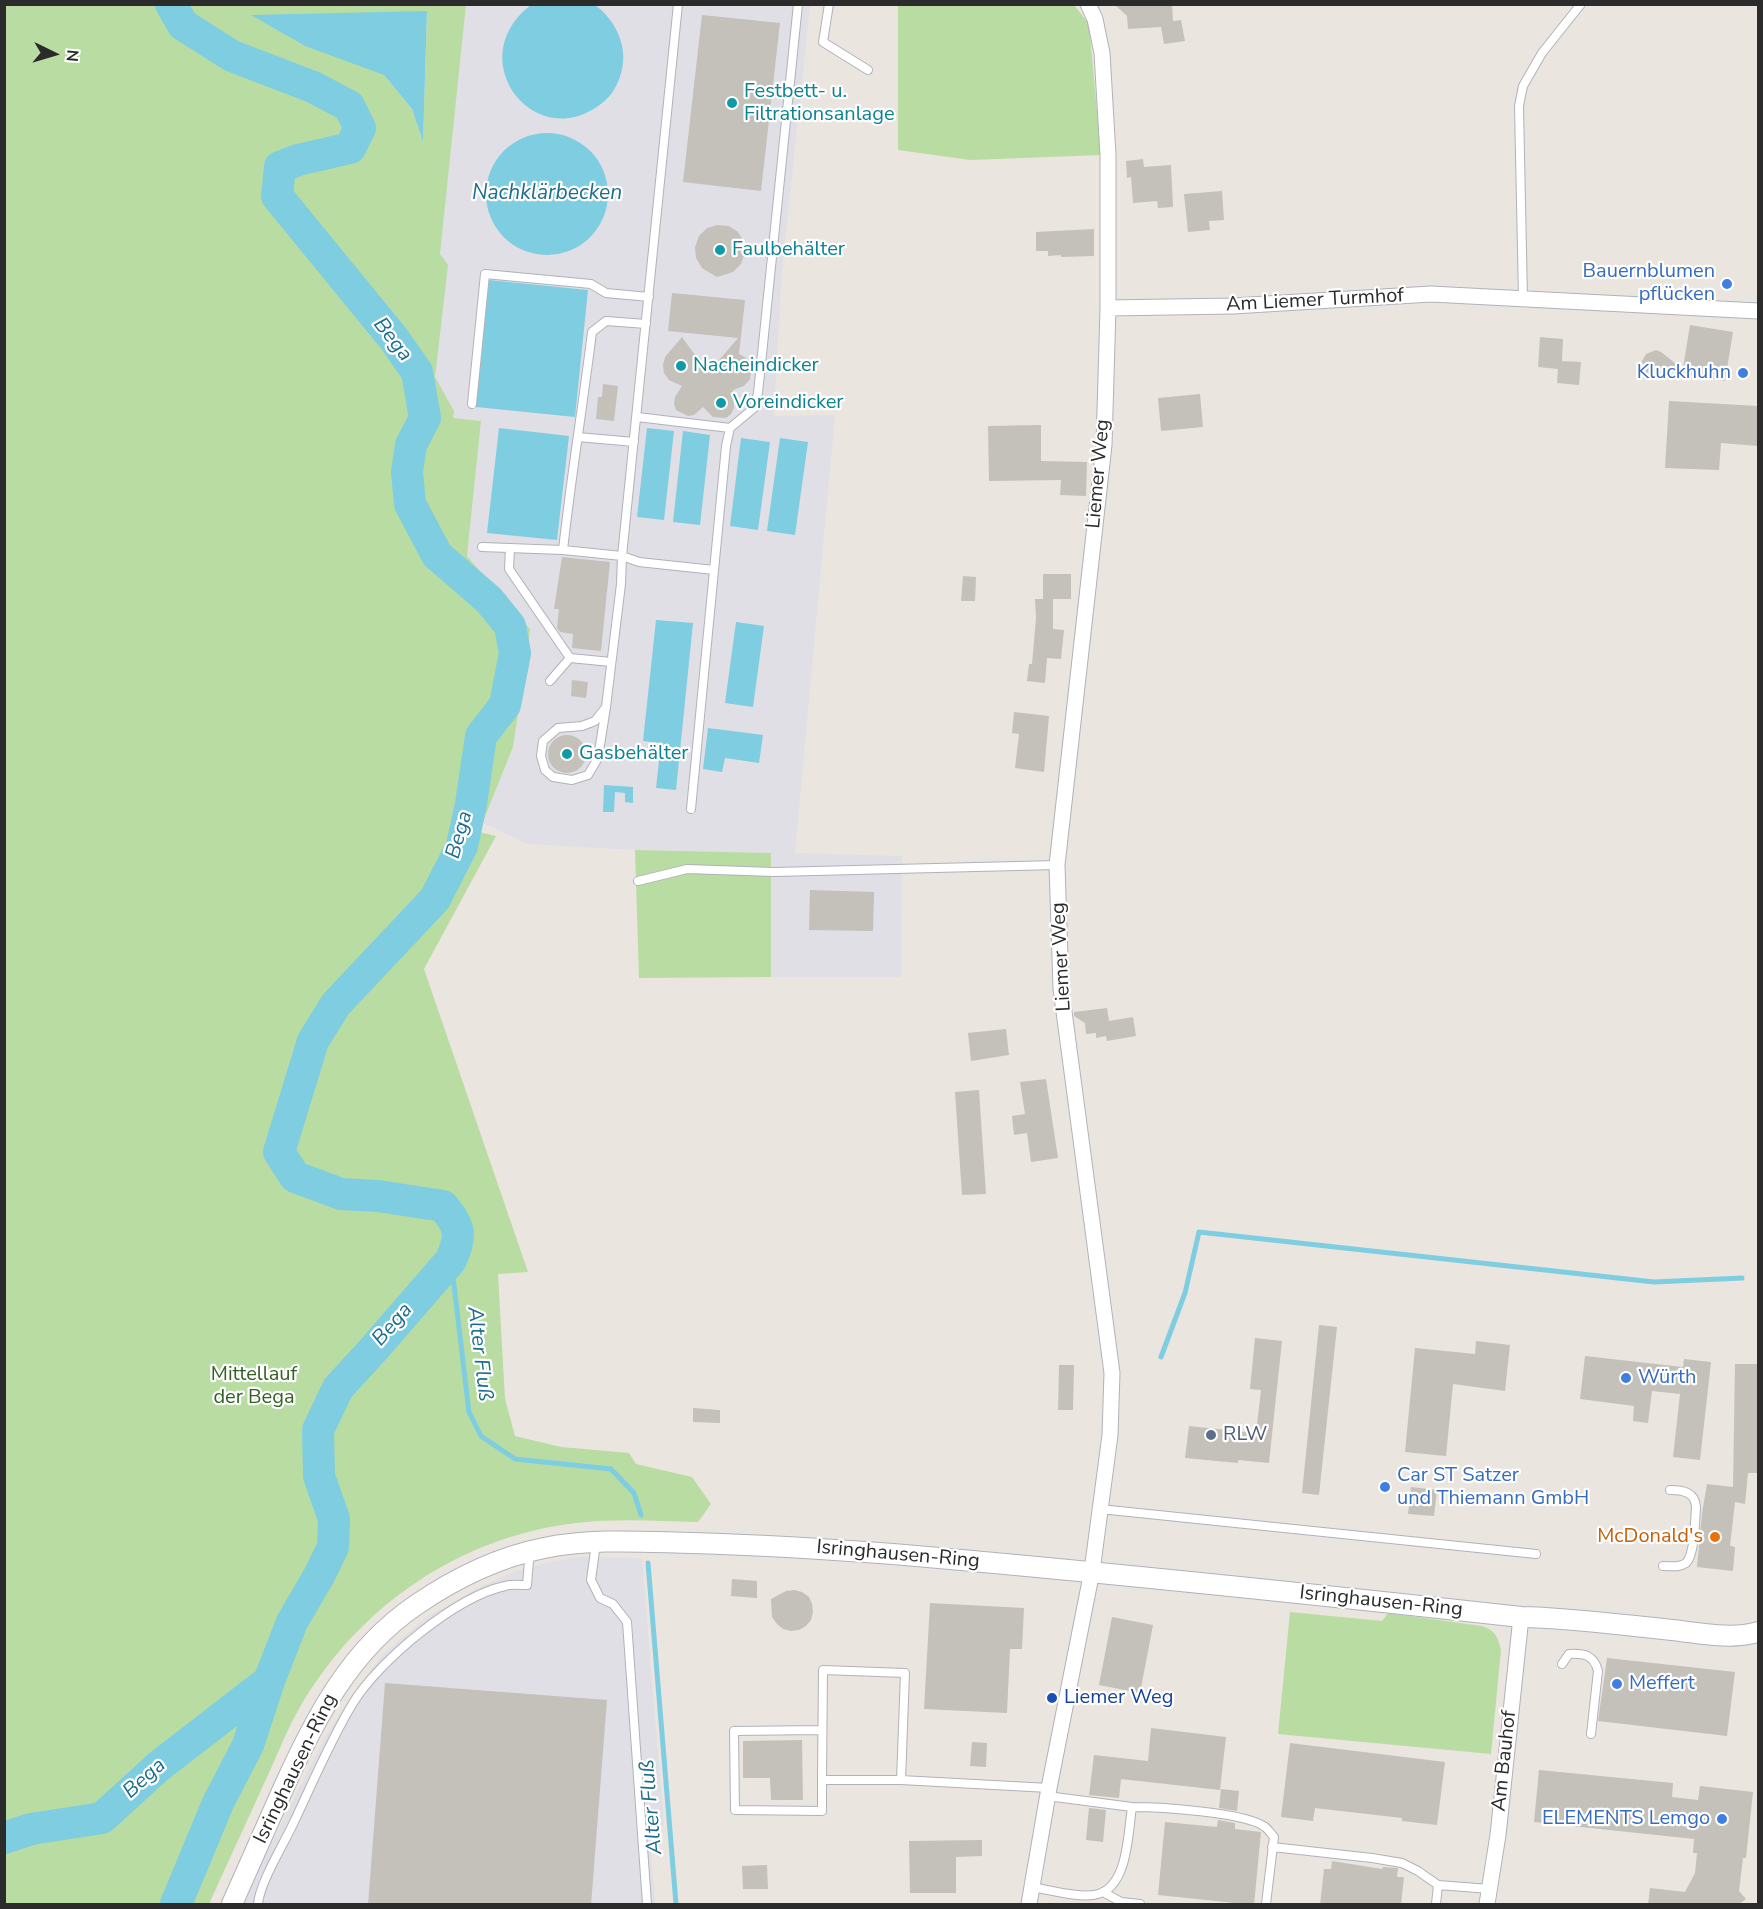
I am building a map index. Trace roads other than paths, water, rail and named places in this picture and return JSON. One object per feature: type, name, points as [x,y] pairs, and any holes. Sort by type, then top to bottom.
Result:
[{"type":"street","name":"Liemer Weg","points":[[1029,1905],[1048,1792],[1092,1571],[1110,1435],[1112,1373],[1061,989],[1058,865],[1104,445],[1108,308],[1108,155],[1102,53],[1095,19],[1088,4]]},
{"type":"street","name":"Am Liemer Turmhof","points":[[1108,308],[1233,306],[1431,294],[1758,311]]},
{"type":"street","name":"Isringhausen-Ring","points":[[232,1905],[309,1732],[334,1690],[370,1646],[414,1607],[463,1577],[544,1548],[596,1542],[807,1547],[1092,1571],[1521,1617],[1754,1637]]},
{"type":"street","name":"Am Bauhof","points":[[1487,1905],[1521,1617]]},
{"type":"lane","points":[[606,707],[595,721],[582,726],[558,728],[543,741],[541,756],[545,770],[553,777],[572,780],[588,775],[598,758],[606,707],[621,584],[678,4]]},
{"type":"lane","points":[[692,809],[726,446],[730,428],[753,408],[758,393],[798,4]]},
{"type":"lane","points":[[829,4],[823,42],[868,70]]},
{"type":"lane","points":[[1523,299],[1519,106],[1523,86],[1542,53],[1581,4]]},
{"type":"lane","points":[[472,404],[484,274],[591,284],[606,293],[649,297]]},
{"type":"lane","points":[[563,550],[592,332],[606,321],[646,324]]},
{"type":"lane","points":[[637,417],[730,428]]},
{"type":"lane","points":[[578,437],[634,442]]},
{"type":"lane","points":[[482,547],[563,550],[622,556],[639,562],[714,570]]},
{"type":"lane","points":[[510,548],[509,569],[570,657],[611,662]]},
{"type":"lane","points":[[550,681],[570,657]]},
{"type":"lane","points":[[638,880],[687,869],[774,872],[1058,865]]},
{"type":"lane","points":[[1663,1566],[1679,1566],[1691,1555],[1696,1507],[1695,1499],[1691,1494],[1670,1490]]},
{"type":"lane","points":[[1100,1509],[1536,1554]]},
{"type":"lane","points":[[596,1542],[591,1580],[600,1598],[613,1604],[627,1622],[647,1905]]},
{"type":"lane","points":[[258,1905],[259,1896],[333,1739],[354,1701],[389,1660],[431,1623],[477,1596],[506,1585],[527,1586],[529,1561],[526,1553]]},
{"type":"lane","points":[[1562,1664],[1569,1654],[1581,1653],[1596,1663],[1598,1671],[1591,1734]]},
{"type":"lane","points":[[822,1730],[734,1731],[735,1810],[822,1811],[823,1670],[905,1673],[901,1780]]},
{"type":"lane","points":[[822,1780],[901,1780],[1048,1792],[1132,1807],[1164,1807],[1247,1819],[1265,1827],[1274,1838],[1266,1905]]},
{"type":"lane","points":[[1032,1887],[1074,1894],[1097,1895],[1112,1887],[1122,1870],[1132,1807]]},
{"type":"lane","points":[[1272,1847],[1402,1863],[1438,1885],[1490,1889]]},
{"type":"lane","points":[[1436,1905],[1438,1885]]},
{"type":"lane","points":[[1103,1892],[1121,1902],[1140,1905]]},
{"type":"water","points":[[532,4],[592,4],[604,13],[617,31],[623,49],[620,77],[608,98],[590,111],[567,118],[545,116],[526,106],[512,90],[504,70],[503,47],[512,25]]},
{"type":"water","points":[[427,11],[423,141],[412,109],[384,75],[305,46],[251,15]]},
{"type":"water","name":"Nachklärbecken","points":[[547,133],[570,138],[581,143],[590,151],[598,160],[603,171],[608,194],[603,217],[598,228],[590,237],[581,245],[570,250],[547,255],[524,250],[513,245],[504,237],[496,228],[491,217],[486,194],[491,171],[496,160],[504,151],[513,143],[524,138]]},
{"type":"water","points":[[489,280],[588,290],[575,417],[476,407]]},
{"type":"water","points":[[499,428],[569,436],[557,540],[487,533]]},
{"type":"water","points":[[647,428],[674,431],[664,520],[637,517]]},
{"type":"water","points":[[683,431],[710,435],[700,525],[673,522]]},
{"type":"water","points":[[741,438],[770,442],[758,530],[730,526]]},
{"type":"water","points":[[780,438],[808,442],[795,535],[767,531]]},
{"type":"water","points":[[656,620],[693,623],[676,790],[656,788],[661,743],[643,741]]},
{"type":"water","points":[[736,622],[764,626],[753,707],[725,703]]},
{"type":"water","points":[[708,728],[763,735],[759,763],[725,758],[722,772],[703,769]]},
{"type":"water","points":[[604,785],[633,787],[633,803],[625,802],[625,793],[615,792],[614,812],[603,812]]},
{"type":"waterway","name":"Bega","points":[[171,4],[183,25],[232,56],[313,87],[349,106],[360,128],[350,148],[298,160],[280,167],[277,196],[394,339],[417,372],[425,418],[411,445],[407,472],[410,504],[437,555],[489,600],[510,626],[515,653],[505,705],[481,736],[462,846],[435,899],[336,1004],[313,1041],[279,1152],[295,1177],[341,1194],[378,1196],[443,1206],[456,1225],[457,1244],[451,1260],[338,1388],[318,1430],[319,1476],[334,1519],[333,1547],[292,1622],[248,1745],[218,1803],[176,1904]]},
{"type":"waterway","points":[[1161,1357],[1185,1293],[1199,1232],[1654,1282],[1742,1278]]},
{"type":"waterway","name":"Alter Fluß","points":[[451,1260],[469,1412],[481,1436],[515,1459],[611,1469],[634,1493],[641,1515]]},
{"type":"waterway","name":"Alter Fluß","points":[[648,1563],[676,1904]]},
{"type":"waterway","name":"Bega","points":[[4,1838],[31,1829],[102,1818],[159,1766],[269,1681]]},
{"type":"place","name":"Festbett- u. Filtrationsanlage","points":[[732,103]]},
{"type":"place","name":"Faulbehälter","points":[[720,250]]},
{"type":"place","name":"Bauernblumen pflücken","points":[[1727,284]]},
{"type":"place","name":"Nacheindicker","points":[[681,366]]},
{"type":"place","name":"Kluckhuhn","points":[[1743,373]]},
{"type":"place","name":"Voreindicker","points":[[721,403]]},
{"type":"place","name":"Gasbehälter","points":[[567,754]]},
{"type":"place","name":"Würth","points":[[1626,1378]]},
{"type":"place","name":"RLW","points":[[1211,1435]]},
{"type":"place","name":"Car ST Satzer und Thiemann GmbH","points":[[1385,1487]]},
{"type":"place","name":"McDonald's","points":[[1715,1537]]},
{"type":"place","name":"Meffert","points":[[1617,1684]]},
{"type":"place","name":"Liemer Weg","points":[[1052,1698]]},
{"type":"place","name":"ELEMENTS Lemgo","points":[[1722,1819]]},
{"type":"park label","name":"Mittellauf der Bega","points":[[254,1386]]}]
